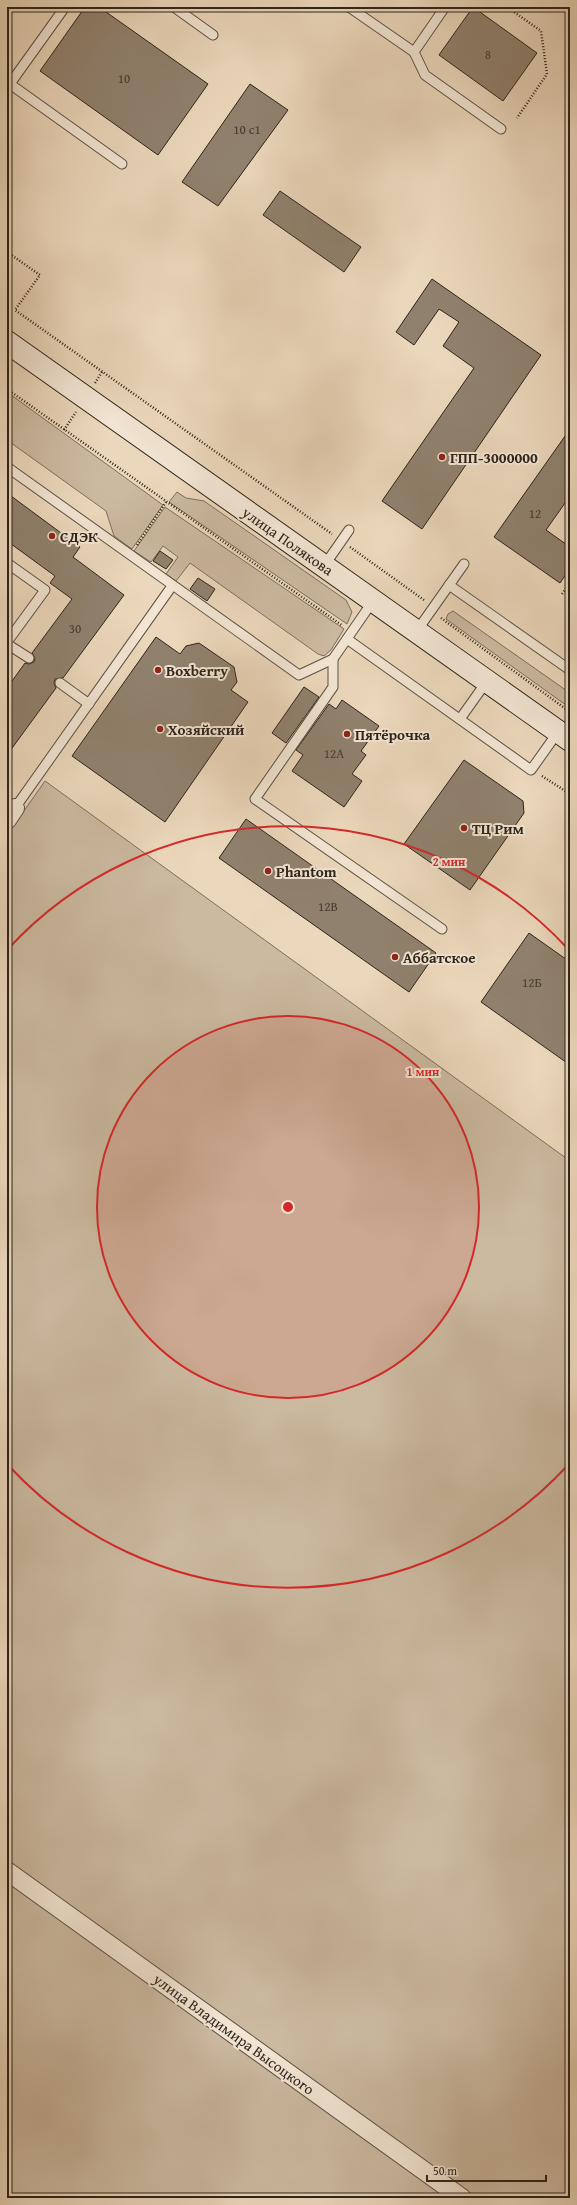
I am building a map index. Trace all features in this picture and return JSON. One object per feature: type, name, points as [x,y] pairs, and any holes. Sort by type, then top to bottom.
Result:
[{"type":"main road","name":"улица Полякова","points":[[7,342],[564,736]]},
{"type":"street","name":"улица Владимира Высоцкого","points":[[7,1871],[462,2198]]},
{"type":"lane","points":[[65,7],[8,86],[122,164]]},
{"type":"lane","points":[[174,7],[213,35]]},
{"type":"lane","points":[[349,7],[414,52],[425,75],[500,129]]},
{"type":"lane","points":[[414,52],[445,7]]},
{"type":"lane","points":[[7,467],[299,675],[333,659],[373,601]]},
{"type":"lane","points":[[324,566],[349,530]]},
{"type":"lane","points":[[7,562],[44,590],[7,643],[29,658]]},
{"type":"lane","points":[[416,632],[464,564]]},
{"type":"lane","points":[[449,585],[570,670]]},
{"type":"lane","points":[[10,810],[89,704],[172,586]]},
{"type":"lane","points":[[349,636],[531,770],[564,736]]},
{"type":"lane","points":[[333,659],[333,687],[255,799],[442,928]]},
{"type":"lane","points":[[460,719],[487,682]]},
{"type":"lane","points":[[60,683],[89,704]]},
{"type":"path","points":[[507,7],[541,31],[547,74],[517,118]]},
{"type":"path","points":[[567,7],[570,17]]},
{"type":"path","points":[[7,252],[40,275],[15,310],[424,599],[431,611],[570,712]]},
{"type":"path","points":[[7,389],[166,502],[349,636]]},
{"type":"path","points":[[130,556],[166,502]]},
{"type":"path","points":[[562,594],[570,583]]},
{"type":"path","points":[[531,770],[570,794]]},
{"type":"shaded area","points":[[7,392],[163,505],[132,549],[114,536],[106,511],[7,440]]},
{"type":"shaded area","points":[[177,492],[186,498],[204,501],[346,600],[352,612],[347,624],[169,502]]},
{"type":"shaded area","points":[[165,507],[344,629],[331,650],[324,656],[318,654],[190,563],[176,581],[166,574],[178,557],[163,546],[151,562],[134,551]]},
{"type":"shaded area","points":[[453,611],[570,693],[570,708],[446,619],[448,614]]},
{"type":"shaded area","points":[[45,781],[570,1161],[570,2198],[7,2198],[7,835]]},
{"type":"building","points":[[85,7],[99,7],[208,84],[158,155],[40,71]]},
{"type":"building","points":[[473,7],[537,53],[503,101],[439,55]]},
{"type":"building","points":[[250,84],[288,110],[218,206],[182,182]]},
{"type":"building","points":[[280,191],[361,247],[344,272],[263,215]]},
{"type":"building","name":"ГПП-3000000","points":[[432,279],[541,355],[422,529],[382,501],[474,368],[443,346],[459,322],[439,309],[414,345],[396,332]]},
{"type":"building","points":[[570,429],[570,496],[546,530],[570,547],[570,568],[560,583],[494,537]]},
{"type":"building","points":[[7,493],[80,547],[73,557],[124,595],[63,678],[55,679],[54,683],[56,688],[7,755],[7,688],[25,663],[29,664],[34,662],[35,658],[32,653],[72,599],[50,583],[55,576],[7,541]]},
{"type":"building","points":[[160,551],[173,560],[166,569],[153,561]]},
{"type":"building","points":[[198,578],[215,589],[207,601],[190,589]]},
{"type":"building","name":"Хозяйский","points":[[156,637],[180,654],[186,646],[199,643],[234,667],[237,682],[231,690],[248,702],[165,822],[72,756]]},
{"type":"building","points":[[304,687],[319,697],[286,743],[272,733]]},
{"type":"building","points":[[342,700],[379,726],[361,751],[366,755],[352,774],[362,781],[344,807],[292,771],[303,755],[296,750],[329,704],[336,709]]},
{"type":"building","name":"ТЦ Рим","points":[[464,760],[523,801],[524,813],[470,890],[404,844]]},
{"type":"building","points":[[246,819],[436,953],[409,992],[219,858]]},
{"type":"building","points":[[529,933],[570,962],[570,1065],[481,1002]]},
{"type":"place","name":"ГПП-3000000","points":[[442,457]]},
{"type":"place","name":"СДЭК","points":[[52,536]]},
{"type":"place","name":"Boxberry","points":[[158,670]]},
{"type":"place","name":"Хозяйский","points":[[160,729]]},
{"type":"place","name":"Пятёрочка","points":[[347,734]]},
{"type":"place","name":"ТЦ Рим","points":[[464,828]]},
{"type":"place","name":"Phantom","points":[[268,871]]},
{"type":"place","name":"Аббатское","points":[[395,957]]}]
